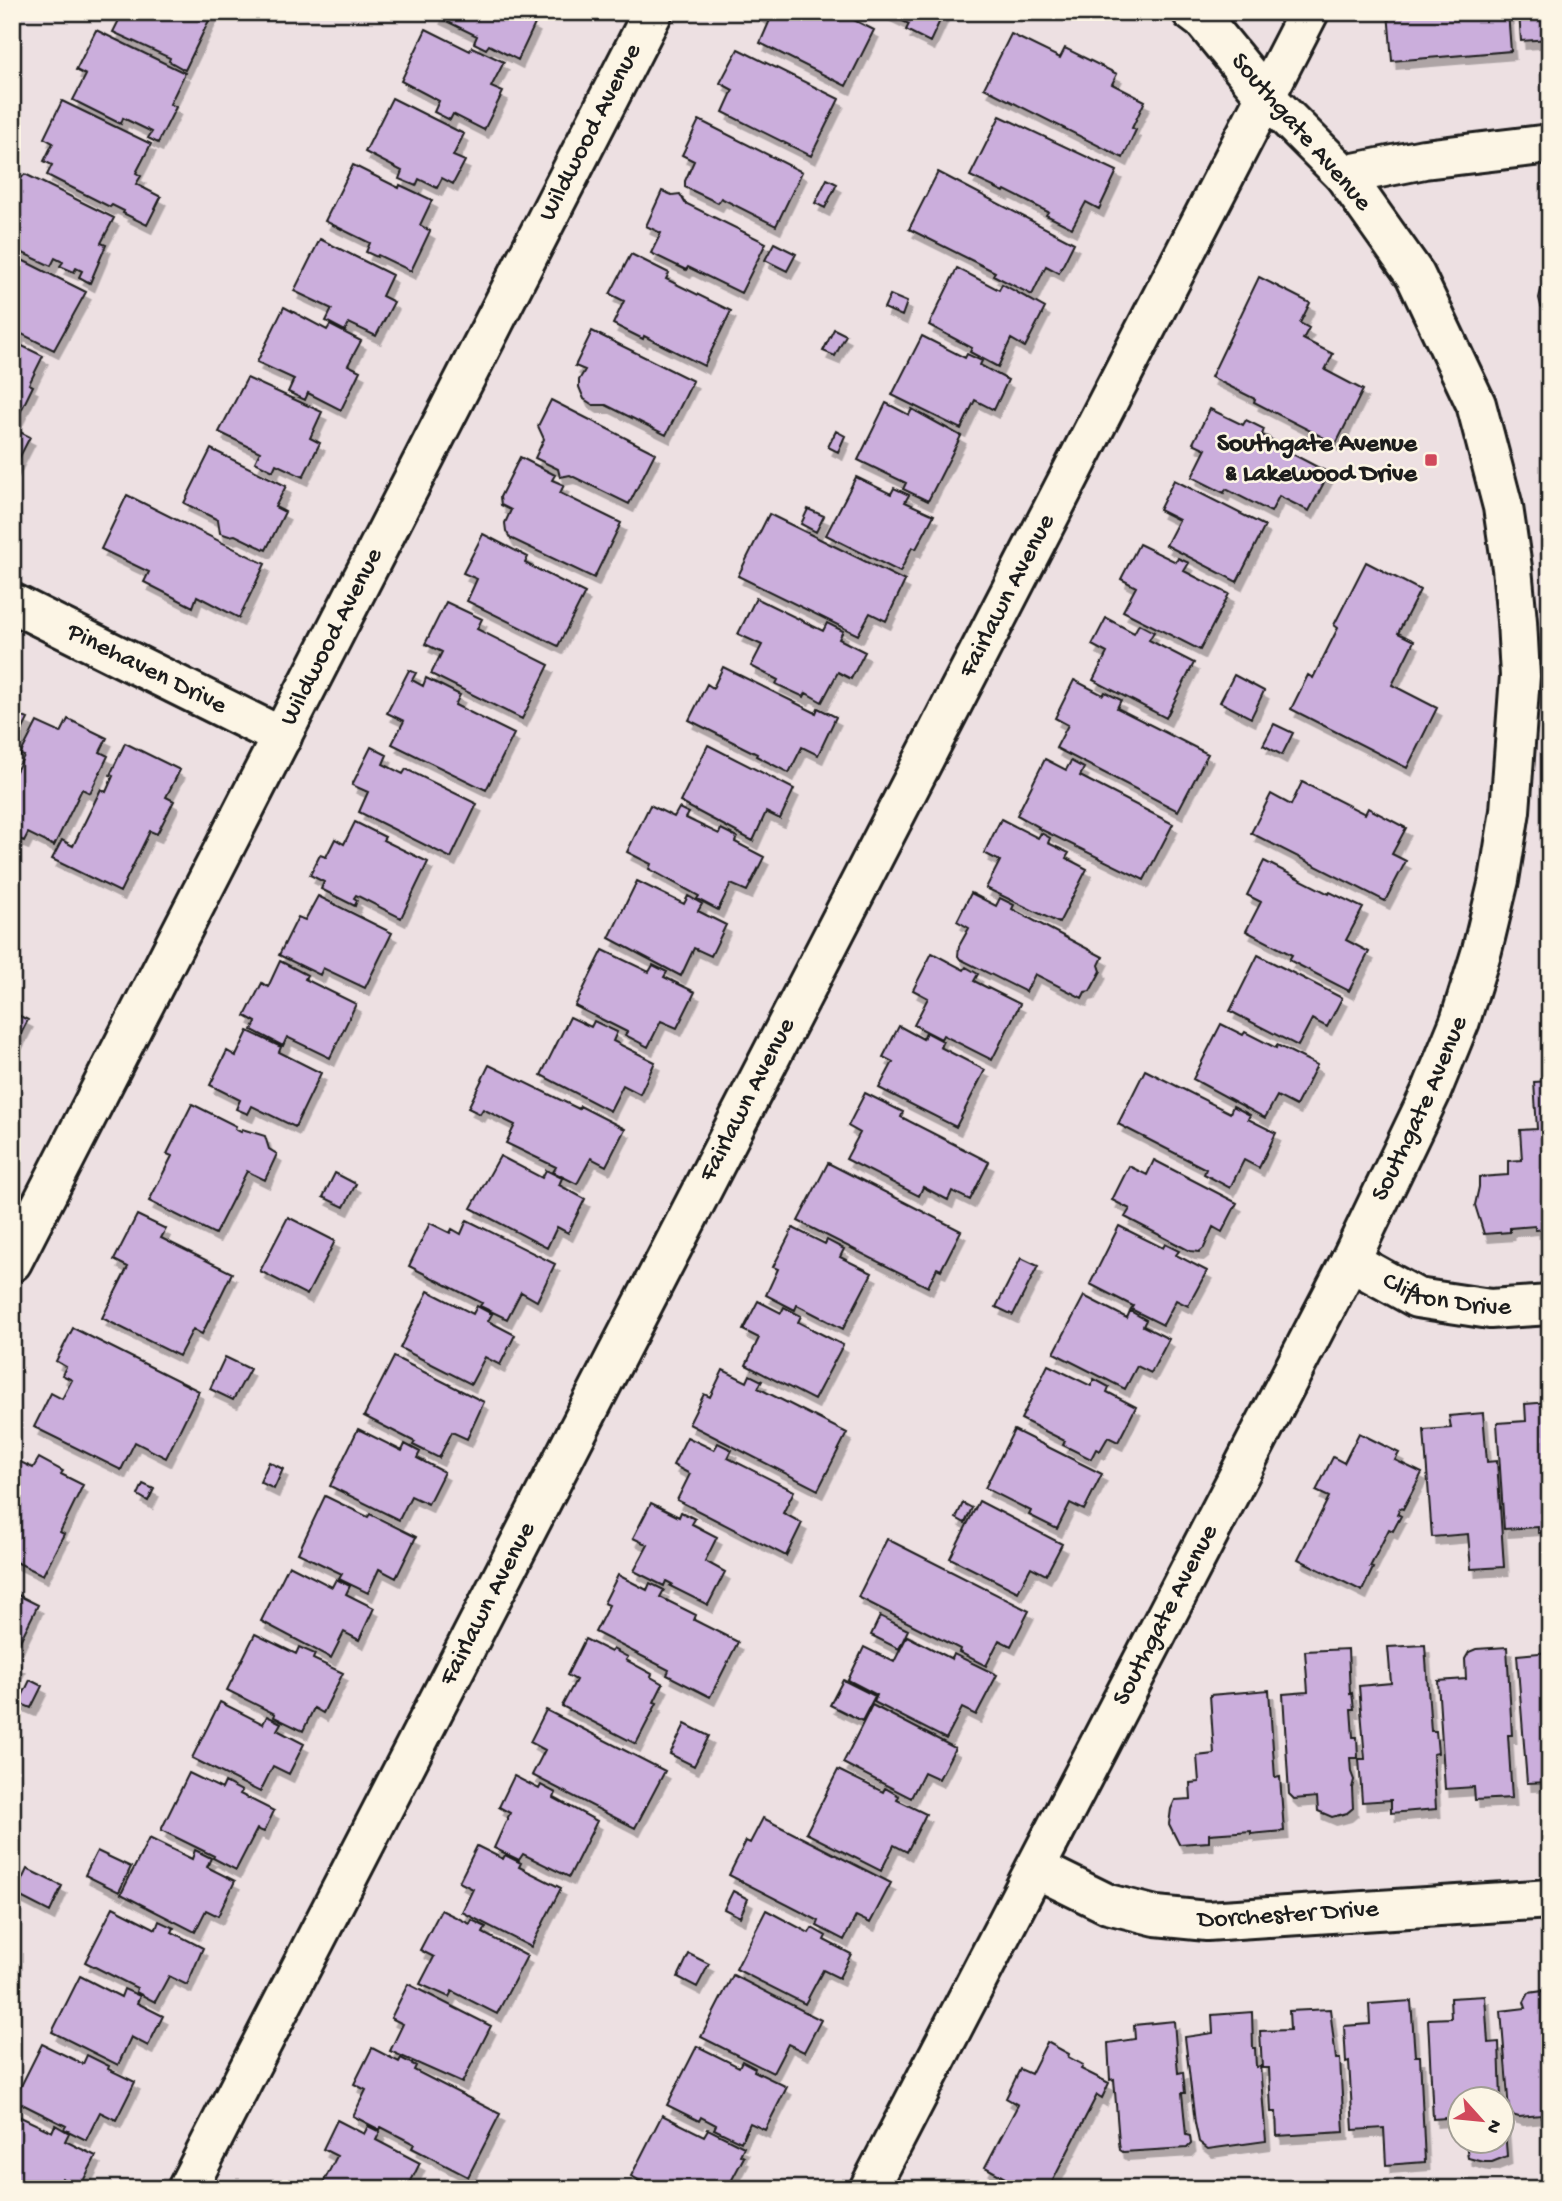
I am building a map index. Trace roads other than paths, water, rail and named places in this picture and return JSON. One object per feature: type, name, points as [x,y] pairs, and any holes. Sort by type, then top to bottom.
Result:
[{"type":"street","name":"Wildwood Avenue","points":[[12,1262],[653,12]]},
{"type":"street","name":"Southgate Avenue","points":[[869,2189],[1350,1261],[1431,1092],[1460,1021],[1482,950],[1499,880],[1510,811],[1533,738],[1520,676],[1513,568],[1503,507],[1476,404],[1415,275],[1344,175],[1266,97],[1204,21],[1192,12]]},
{"type":"street","name":"Fairlawn Avenue","points":[[187,2189],[1309,12]]},
{"type":"street","points":[[1344,175],[1424,159],[1550,144]]},
{"type":"street","name":"Pinehaven Drive","points":[[12,603],[282,737]]},
{"type":"street","name":"Clifton Drive","points":[[1350,1261],[1417,1298],[1490,1309],[1550,1305]]},
{"type":"street","name":"Dorchester Drive","points":[[1037,1869],[1108,1904],[1156,1916],[1207,1921],[1550,1899]]},
{"type":"place","name":"Southgate Avenue & Lakewood Drive","points":[[1431,460]]}]
